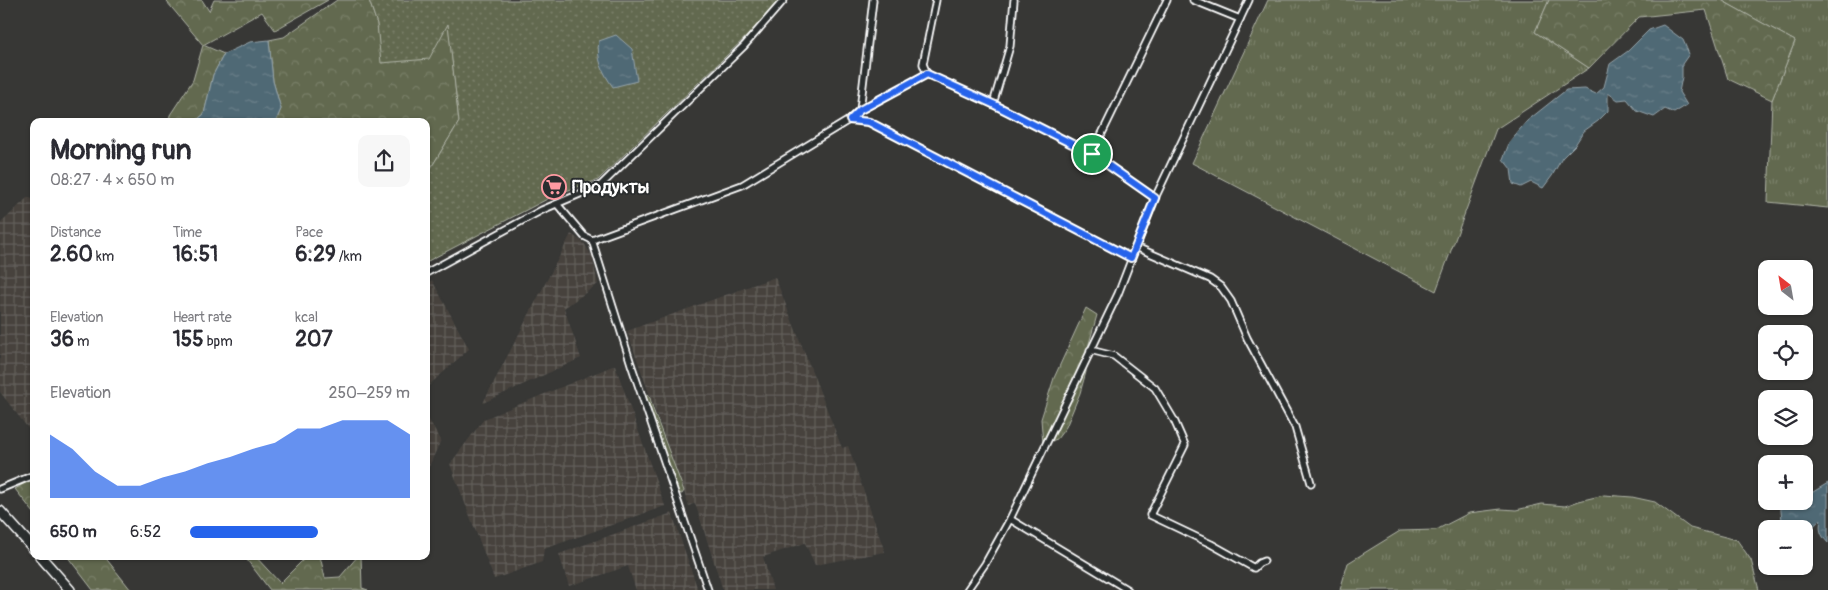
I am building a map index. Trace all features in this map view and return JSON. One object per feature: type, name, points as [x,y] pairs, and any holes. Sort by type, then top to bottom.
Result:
[{"type":"main road","points":[[0,511],[30,545]]},
{"type":"main road","points":[[44,560],[70,590]]},
{"type":"street","points":[[430,271],[542,210],[602,185],[744,46],[784,0]]},
{"type":"street","points":[[860,110],[873,0]]},
{"type":"street","points":[[936,0],[923,64],[927,74],[993,104],[1092,154],[1155,198]]},
{"type":"street","points":[[993,104],[1010,46],[1014,0]]},
{"type":"street","points":[[1092,154],[1167,0]]},
{"type":"street","points":[[1193,0],[1240,19]]},
{"type":"street","points":[[967,590],[985,564],[1010,519],[1118,294],[1155,198],[1195,118],[1249,0]]},
{"type":"street","points":[[592,240],[742,185],[850,120],[860,110],[927,74]]},
{"type":"street","points":[[850,120],[869,122],[1131,258]]},
{"type":"street","points":[[557,204],[584,236],[592,240],[631,364],[708,590]]},
{"type":"street","points":[[1136,246],[1210,279],[1221,287],[1231,301],[1247,338],[1295,427],[1311,483]]},
{"type":"street","points":[[1090,350],[1114,356],[1155,388],[1174,420],[1185,445],[1150,515],[1211,544],[1254,568],[1259,563],[1264,562]]},
{"type":"street","points":[[0,488],[30,477]]},
{"type":"street","points":[[1010,519],[1128,590]]},
{"type":"shaded area","points":[[28,197],[30,198],[30,431],[0,392],[0,224]]},
{"type":"shaded area","points":[[571,234],[584,243],[592,256],[598,284],[564,308],[581,358],[483,403]]},
{"type":"shaded area","points":[[775,277],[842,448],[848,446],[885,552],[815,565],[805,543],[763,557],[773,590],[723,590],[695,503],[689,506],[627,331]]},
{"type":"shaded area","points":[[432,280],[469,349],[430,384],[430,281]]},
{"type":"shaded area","points":[[615,365],[665,506],[544,549],[542,562],[494,579],[450,464],[484,419]]},
{"type":"shaded area","points":[[430,422],[441,440],[430,464]]},
{"type":"shaded area","points":[[672,513],[698,590],[636,590],[628,566],[569,586],[559,554]]},
{"type":"green space","points":[[169,0],[202,0],[209,11],[214,0],[328,0],[275,30],[262,12],[203,45],[167,2]]},
{"type":"green space","points":[[337,0],[369,0],[377,24],[382,63],[448,22],[459,122],[430,169],[430,118],[277,118],[281,109],[273,81],[269,40],[284,37]]},
{"type":"green space","points":[[369,0],[784,0],[598,180],[557,194],[430,260],[430,169],[459,122],[448,24],[429,59],[381,63],[377,24]]},
{"type":"green space","points":[[1268,0],[1549,0],[1535,32],[1589,68],[1496,129],[1436,291],[1192,163]]},
{"type":"green space","points":[[1549,0],[1721,0],[1795,41],[1772,100],[1728,79],[1706,10],[1639,17],[1589,68],[1535,32]]},
{"type":"green space","points":[[1721,0],[1828,0],[1828,208],[1768,202],[1772,100],[1795,41]]},
{"type":"green space","points":[[203,45],[224,54],[213,75],[204,114],[199,118],[170,118],[170,115],[193,80]]},
{"type":"green space","points":[[1086,308],[1097,315],[1085,358],[1086,372],[1080,393],[1066,427],[1057,439],[1043,444],[1041,419],[1054,378]]},
{"type":"green space","points":[[647,394],[684,491],[682,494],[678,493],[643,397]]},
{"type":"green space","points":[[30,480],[30,508],[15,489]]},
{"type":"green space","points":[[1604,495],[1632,497],[1655,502],[1690,528],[1737,540],[1751,560],[1759,590],[1340,590],[1348,563],[1400,531],[1436,530],[1469,513],[1501,509],[1516,510],[1542,504],[1565,506]]},
{"type":"green space","points":[[70,560],[107,560],[131,590],[93,590]]},
{"type":"green space","points":[[247,560],[259,560],[280,583],[303,560],[321,560],[325,578],[340,577],[355,560],[361,560],[362,588],[368,590],[270,590]]},
{"type":"water","points":[[1663,25],[1683,40],[1689,54],[1682,64],[1679,92],[1687,105],[1674,113],[1665,109],[1654,117],[1637,111],[1627,99],[1618,100],[1608,93],[1608,111],[1584,131],[1575,145],[1562,158],[1543,188],[1531,182],[1521,187],[1513,184],[1511,169],[1503,159],[1510,141],[1527,121],[1566,90],[1585,89],[1596,94],[1604,87],[1610,64],[1628,51],[1649,30]]},
{"type":"water","points":[[616,35],[632,49],[637,81],[613,87],[601,66],[598,48],[599,41]]},
{"type":"water","points":[[269,40],[273,81],[281,109],[277,118],[199,118],[204,114],[213,75],[224,54],[250,42]]},
{"type":"water","points":[[1828,483],[1828,543],[1821,532],[1821,519],[1813,526],[1813,520],[1782,520],[1781,510],[1813,510],[1813,492]]},
{"type":"place","name":"Продукты","points":[[554,187]]},
{"type":"route","points":[[927,74],[993,104],[1092,154],[1155,198],[1131,258],[869,122],[850,120],[860,110],[927,74]]}]
